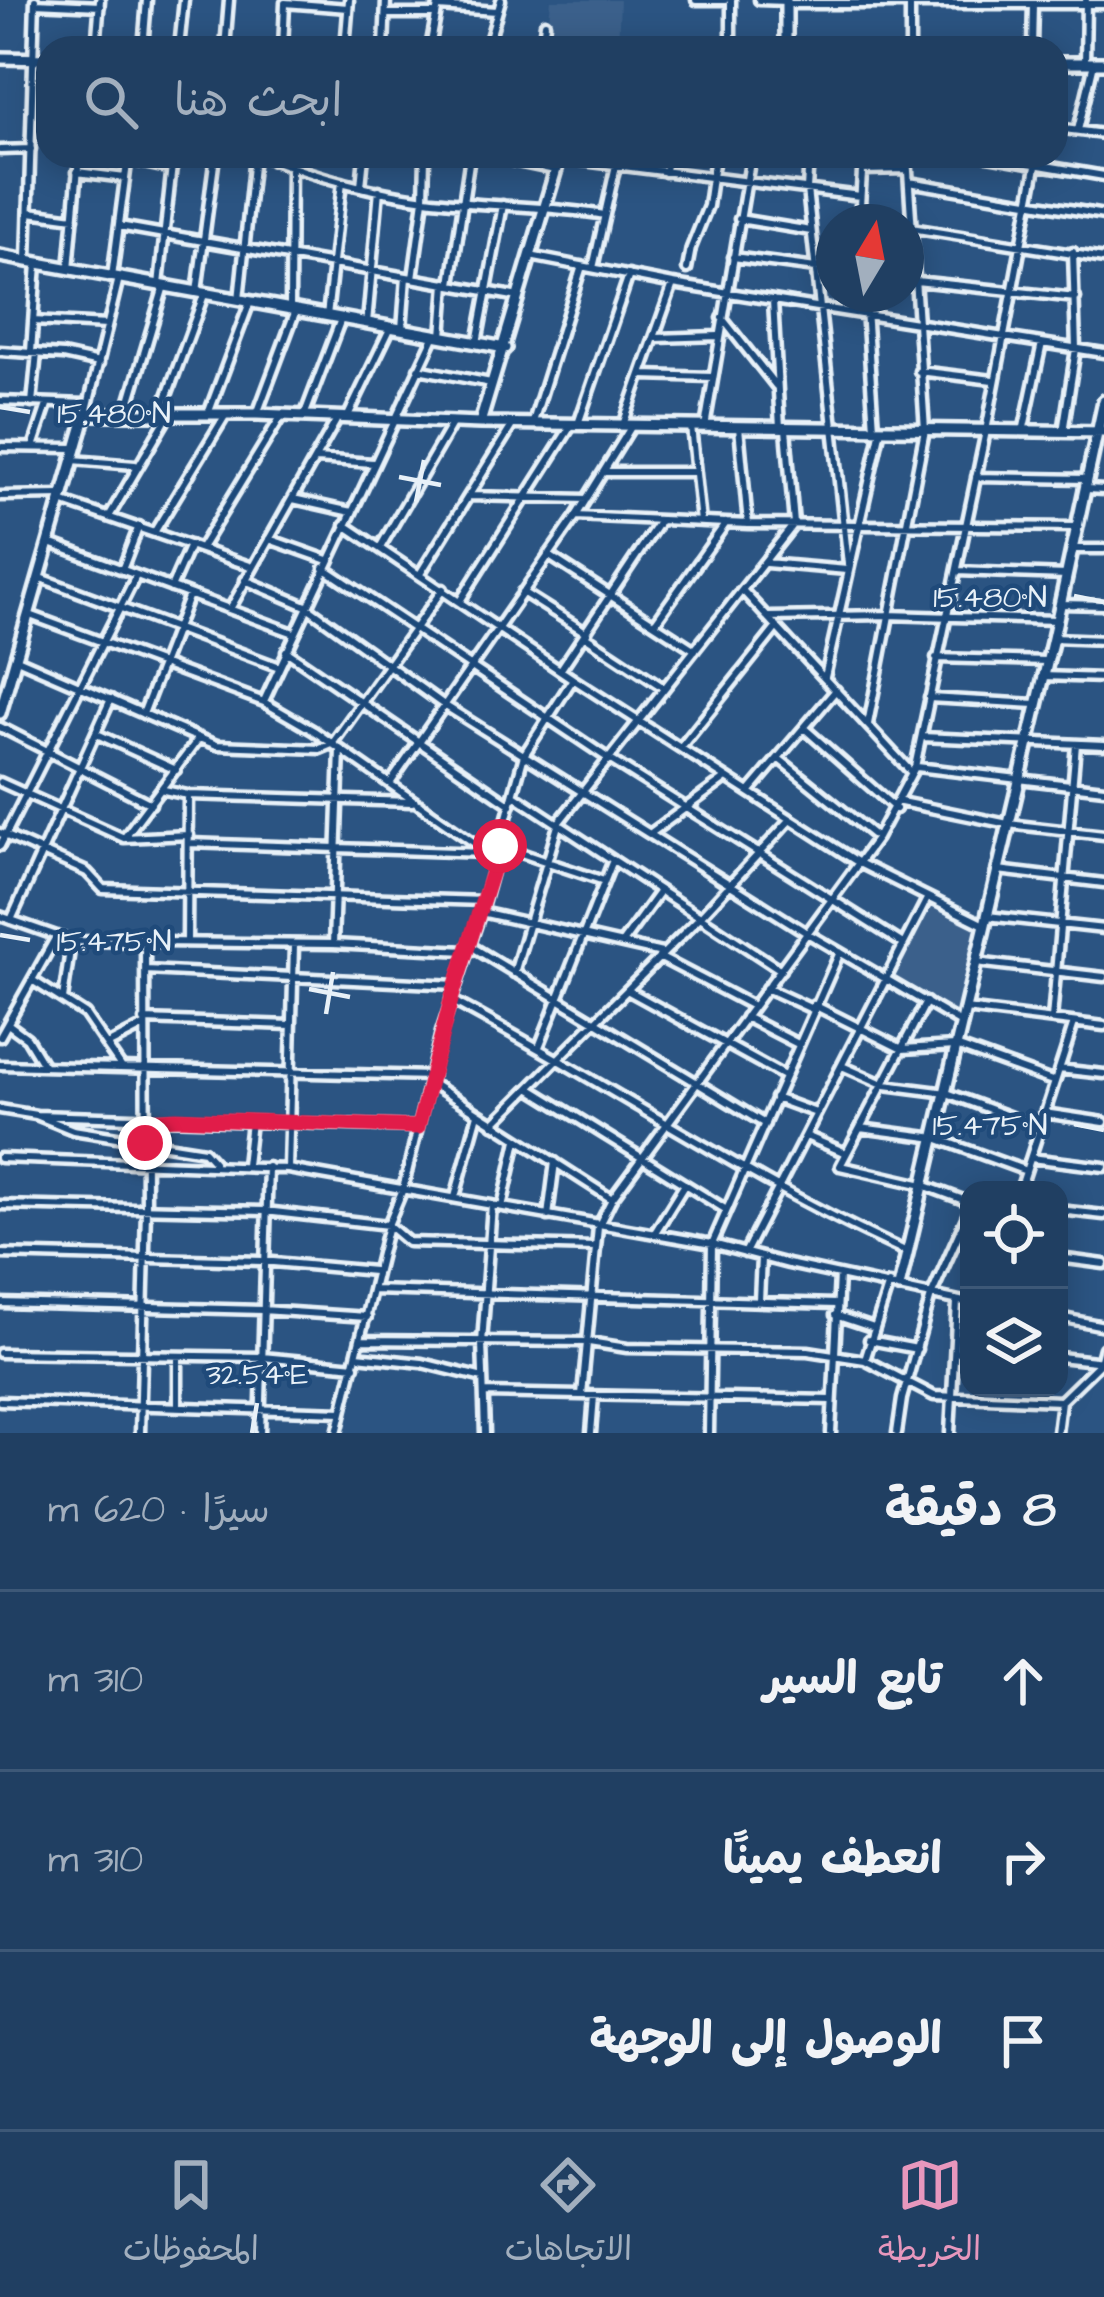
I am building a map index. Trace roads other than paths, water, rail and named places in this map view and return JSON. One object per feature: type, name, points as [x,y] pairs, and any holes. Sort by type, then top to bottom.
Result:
[{"type":"street","points":[[144,36],[147,0]]},
{"type":"street","points":[[180,36],[184,0]]},
{"type":"street","points":[[226,36],[229,0]]},
{"type":"street","points":[[385,36],[386,0]]},
{"type":"street","points":[[490,36],[500,0]]},
{"type":"street","points":[[696,0],[728,0],[730,36]]},
{"type":"street","points":[[759,0],[1104,4]]},
{"type":"street","points":[[1033,36],[1034,1]]},
{"type":"street","points":[[32,403],[29,212],[35,2],[100,3],[97,36]]},
{"type":"street","points":[[284,36],[285,2],[349,4],[347,36]]},
{"type":"street","points":[[785,36],[786,2]]},
{"type":"street","points":[[1078,130],[1094,64],[1086,2]]},
{"type":"street","points":[[910,3],[910,36]]},
{"type":"street","points":[[386,14],[437,7],[497,10]]},
{"type":"street","points":[[543,36],[545,23]]},
{"type":"street","points":[[0,58],[33,58]]},
{"type":"street","points":[[1068,129],[1104,134]]},
{"type":"street","points":[[0,150],[31,149]]},
{"type":"street","points":[[1068,167],[1104,176]]},
{"type":"street","points":[[69,269],[78,168]]},
{"type":"street","points":[[0,713],[108,325],[126,168]]},
{"type":"street","points":[[126,414],[162,286],[172,169],[168,168]]},
{"type":"street","points":[[110,515],[164,416],[201,293],[214,168]]},
{"type":"street","points":[[208,414],[244,301],[256,168]]},
{"type":"street","points":[[257,414],[293,309],[291,168]]},
{"type":"street","points":[[295,168],[424,199],[545,205],[605,215]]},
{"type":"street","points":[[361,186],[363,168]]},
{"type":"street","points":[[230,609],[397,328],[424,199],[425,168]]},
{"type":"street","points":[[264,702],[418,369],[439,336],[468,168]]},
{"type":"street","points":[[480,423],[555,170],[550,168]]},
{"type":"street","points":[[593,268],[616,168]]},
{"type":"street","points":[[632,168],[860,196]]},
{"type":"street","points":[[665,172],[666,168]]},
{"type":"street","points":[[687,269],[708,206],[713,168]]},
{"type":"street","points":[[705,427],[749,168]]},
{"type":"street","points":[[808,168],[816,262]]},
{"type":"street","points":[[582,1395],[598,1227],[612,1199],[877,838],[914,770],[1036,168]]},
{"type":"street","points":[[860,204],[862,170],[908,170],[910,204]]},
{"type":"street","points":[[77,172],[125,178]]},
{"type":"street","points":[[326,316],[342,181]]},
{"type":"street","points":[[909,182],[1104,215]]},
{"type":"street","points":[[367,323],[379,190]]},
{"type":"street","points":[[477,343],[503,205]]},
{"type":"street","points":[[29,212],[74,218]]},
{"type":"street","points":[[739,219],[811,231]]},
{"type":"street","points":[[119,226],[519,297]]},
{"type":"street","points":[[924,230],[1104,259]]},
{"type":"street","points":[[1063,432],[1076,350],[1073,252]]},
{"type":"street","points":[[0,256],[505,348]]},
{"type":"street","points":[[530,256],[816,306]]},
{"type":"street","points":[[733,257],[816,268]]},
{"type":"street","points":[[533,422],[582,266]]},
{"type":"street","points":[[460,601],[575,424],[629,275]]},
{"type":"street","points":[[924,282],[1076,298]]},
{"type":"street","points":[[391,782],[604,472],[628,426],[673,284]]},
{"type":"street","points":[[514,973],[560,822],[794,524],[777,387],[773,300]]},
{"type":"street","points":[[821,312],[848,567]]},
{"type":"street","points":[[854,312],[1104,353]]},
{"type":"street","points":[[868,724],[925,430],[916,312]]},
{"type":"street","points":[[825,677],[878,428],[867,314]]},
{"type":"street","points":[[304,416],[341,318]]},
{"type":"street","points":[[722,318],[777,387]]},
{"type":"street","points":[[33,321],[108,325]]},
{"type":"street","points":[[656,338],[718,336]]},
{"type":"street","points":[[1024,432],[1042,344]]},
{"type":"street","points":[[0,351],[99,363]]},
{"type":"street","points":[[418,369],[493,383]]},
{"type":"street","points":[[919,371],[994,380]]},
{"type":"street","points":[[643,375],[712,377]]},
{"type":"street","points":[[0,401],[164,416],[1101,432]]},
{"type":"street","points":[[866,1360],[869,1340],[905,1251],[936,1138],[1101,432],[1104,401]]},
{"type":"street","points":[[33,447],[47,404]]},
{"type":"street","points":[[155,531],[226,414]]},
{"type":"street","points":[[201,548],[282,415]]},
{"type":"street","points":[[380,546],[453,422]]},
{"type":"street","points":[[420,574],[514,422]]},
{"type":"street","points":[[691,426],[701,522]]},
{"type":"street","points":[[740,427],[748,524]]},
{"type":"street","points":[[0,447],[76,448]]},
{"type":"street","points":[[316,459],[374,464]]},
{"type":"street","points":[[73,460],[137,465]]},
{"type":"street","points":[[604,472],[695,472]]},
{"type":"street","points":[[976,477],[1088,484],[1104,490]]},
{"type":"street","points":[[0,496],[62,498],[253,567]]},
{"type":"street","points":[[468,496],[586,500]]},
{"type":"street","points":[[293,499],[351,512]]},
{"type":"street","points":[[576,516],[748,524],[1078,527]]},
{"type":"street","points":[[561,668],[661,520]]},
{"type":"street","points":[[655,623],[726,523]]},
{"type":"street","points":[[345,525],[859,863],[986,921],[1104,929]]},
{"type":"street","points":[[122,570],[140,526]]},
{"type":"street","points":[[269,539],[326,564],[609,759],[903,944]]},
{"type":"street","points":[[50,543],[294,633]]},
{"type":"street","points":[[171,588],[190,544]]},
{"type":"street","points":[[1073,549],[1104,549]]},
{"type":"street","points":[[548,555],[695,650]]},
{"type":"street","points":[[766,563],[848,567]]},
{"type":"street","points":[[957,571],[1067,575]]},
{"type":"street","points":[[0,846],[136,575]]},
{"type":"street","points":[[40,578],[279,667]]},
{"type":"street","points":[[245,580],[305,606],[444,705],[961,1023]]},
{"type":"street","points":[[333,944],[336,747],[362,702],[443,589]]},
{"type":"street","points":[[743,591],[914,770],[1104,789]]},
{"type":"street","points":[[523,592],[664,688]]},
{"type":"street","points":[[143,714],[189,595]]},
{"type":"street","points":[[1060,604],[1104,605]]},
{"type":"street","points":[[30,615],[264,702],[391,782],[496,858]]},
{"type":"street","points":[[769,617],[1057,620]]},
{"type":"street","points":[[681,747],[777,627]]},
{"type":"street","points":[[1053,638],[1104,640]]},
{"type":"street","points":[[286,651],[511,805]]},
{"type":"street","points":[[936,658],[1046,661]]},
{"type":"street","points":[[17,659],[210,745],[336,747]]},
{"type":"street","points":[[1043,676],[1104,678]]},
{"type":"street","points":[[337,1433],[388,1225],[403,1189],[451,1000],[481,912],[524,755],[574,679]]},
{"type":"street","points":[[749,792],[836,690]]},
{"type":"street","points":[[928,698],[1036,704]]},
{"type":"street","points":[[11,920],[111,699]]},
{"type":"street","points":[[0,727],[151,804]]},
{"type":"street","points":[[804,728],[898,805],[1104,835]]},
{"type":"street","points":[[98,734],[176,770]]},
{"type":"street","points":[[921,737],[1104,745]]},
{"type":"street","points":[[124,838],[199,738]]},
{"type":"street","points":[[1052,1019],[1076,744]]},
{"type":"street","points":[[778,758],[877,838]]},
{"type":"street","points":[[651,833],[727,778]]},
{"type":"street","points":[[0,782],[124,838],[487,853]]},
{"type":"street","points":[[162,790],[188,795],[416,802]]},
{"type":"street","points":[[514,794],[781,970]]},
{"type":"street","points":[[187,941],[188,795]]},
{"type":"street","points":[[494,1124],[790,820]]},
{"type":"street","points":[[3,834],[87,872],[103,889],[484,901]]},
{"type":"street","points":[[500,846],[604,881]]},
{"type":"street","points":[[539,1047],[613,860]]},
{"type":"street","points":[[998,871],[1104,883]]},
{"type":"street","points":[[622,943],[660,891]]},
{"type":"street","points":[[745,1253],[928,898]]},
{"type":"street","points":[[481,912],[661,955],[752,1005]]},
{"type":"street","points":[[0,917],[71,941],[467,948],[765,1124]]},
{"type":"street","points":[[0,1037],[56,937]]},
{"type":"street","points":[[140,1433],[146,1258],[146,940]]},
{"type":"street","points":[[63,999],[71,941]]},
{"type":"street","points":[[288,1169],[295,944]]},
{"type":"street","points":[[710,1433],[712,1244],[841,952]]},
{"type":"street","points":[[976,962],[1104,977]]},
{"type":"street","points":[[146,970],[456,985]]},
{"type":"street","points":[[32,980],[85,1014],[123,1069]]},
{"type":"street","points":[[766,988],[902,1049],[956,1046],[1054,1082]]},
{"type":"street","points":[[627,990],[784,1076]]},
{"type":"street","points":[[451,1000],[558,1058],[743,1171],[905,1251]]},
{"type":"street","points":[[926,1002],[839,1164],[842,1169],[923,1185],[960,1199]]},
{"type":"street","points":[[964,1009],[1104,1026]]},
{"type":"street","points":[[745,1017],[798,1044]]},
{"type":"street","points":[[106,1045],[144,1023],[292,1025]]},
{"type":"street","points":[[1024,1181],[1074,1023]]},
{"type":"street","points":[[8,1024],[27,1038],[44,1066]]},
{"type":"street","points":[[0,1065],[432,1080],[612,1199]]},
{"type":"street","points":[[842,1066],[885,1085],[947,1093],[1040,1128]]},
{"type":"street","points":[[1059,1069],[1104,1074]]},
{"type":"street","points":[[529,1088],[725,1209]]},
{"type":"street","points":[[774,1097],[816,1113]]},
{"type":"street","points":[[0,1109],[145,1120],[418,1127]]},
{"type":"street","points":[[454,1198],[478,1114]]},
{"type":"street","points":[[1045,1114],[1104,1122]]},
{"type":"street","points":[[36,1115],[73,1130],[204,1151],[215,1164]]},
{"type":"street","points":[[246,1165],[251,1121]]},
{"type":"street","points":[[860,1128],[936,1138],[1026,1172]]},
{"type":"street","points":[[806,1136],[846,1153]]},
{"type":"street","points":[[502,1207],[517,1140]]},
{"type":"street","points":[[0,1158],[288,1169],[712,1244],[960,1302]]},
{"type":"street","points":[[1031,1158],[1104,1167]]},
{"type":"street","points":[[548,1216],[555,1162]]},
{"type":"street","points":[[260,1433],[268,1167]]},
{"type":"street","points":[[654,1234],[685,1184]]},
{"type":"street","points":[[484,1433],[482,1343],[492,1204]]},
{"type":"street","points":[[0,1205],[265,1211],[388,1225],[408,1242],[597,1247]]},
{"type":"street","points":[[1068,1211],[1104,1215]]},
{"type":"street","points":[[897,1433],[931,1296],[960,1231]]},
{"type":"street","points":[[0,1254],[262,1261],[376,1271]]},
{"type":"street","points":[[759,1300],[761,1258]]},
{"type":"street","points":[[1068,1259],[1104,1264]]},
{"type":"street","points":[[831,1433],[838,1275]]},
{"type":"street","points":[[372,1290],[835,1304]]},
{"type":"street","points":[[950,1433],[957,1302]]},
{"type":"street","points":[[0,1303],[367,1317]]},
{"type":"street","points":[[835,1315],[874,1328]]},
{"type":"street","points":[[1068,1319],[1104,1326]]},
{"type":"street","points":[[361,1340],[589,1342],[627,1348],[832,1355],[866,1360],[925,1394],[951,1400],[1061,1401]]},
{"type":"street","points":[[869,1340],[916,1348]]},
{"type":"street","points":[[1057,1433],[1061,1401],[1102,1363],[1104,1348]]},
{"type":"street","points":[[0,1353],[262,1357],[355,1366]]},
{"type":"street","points":[[955,1353],[960,1353]]},
{"type":"street","points":[[178,1356],[178,1406]]},
{"type":"street","points":[[357,1356],[426,1364],[484,1378]]},
{"type":"street","points":[[1068,1358],[1102,1363]]},
{"type":"street","points":[[485,1393],[831,1400]]},
{"type":"street","points":[[591,1433],[594,1396]]},
{"type":"street","points":[[0,1401],[342,1412]]}]
